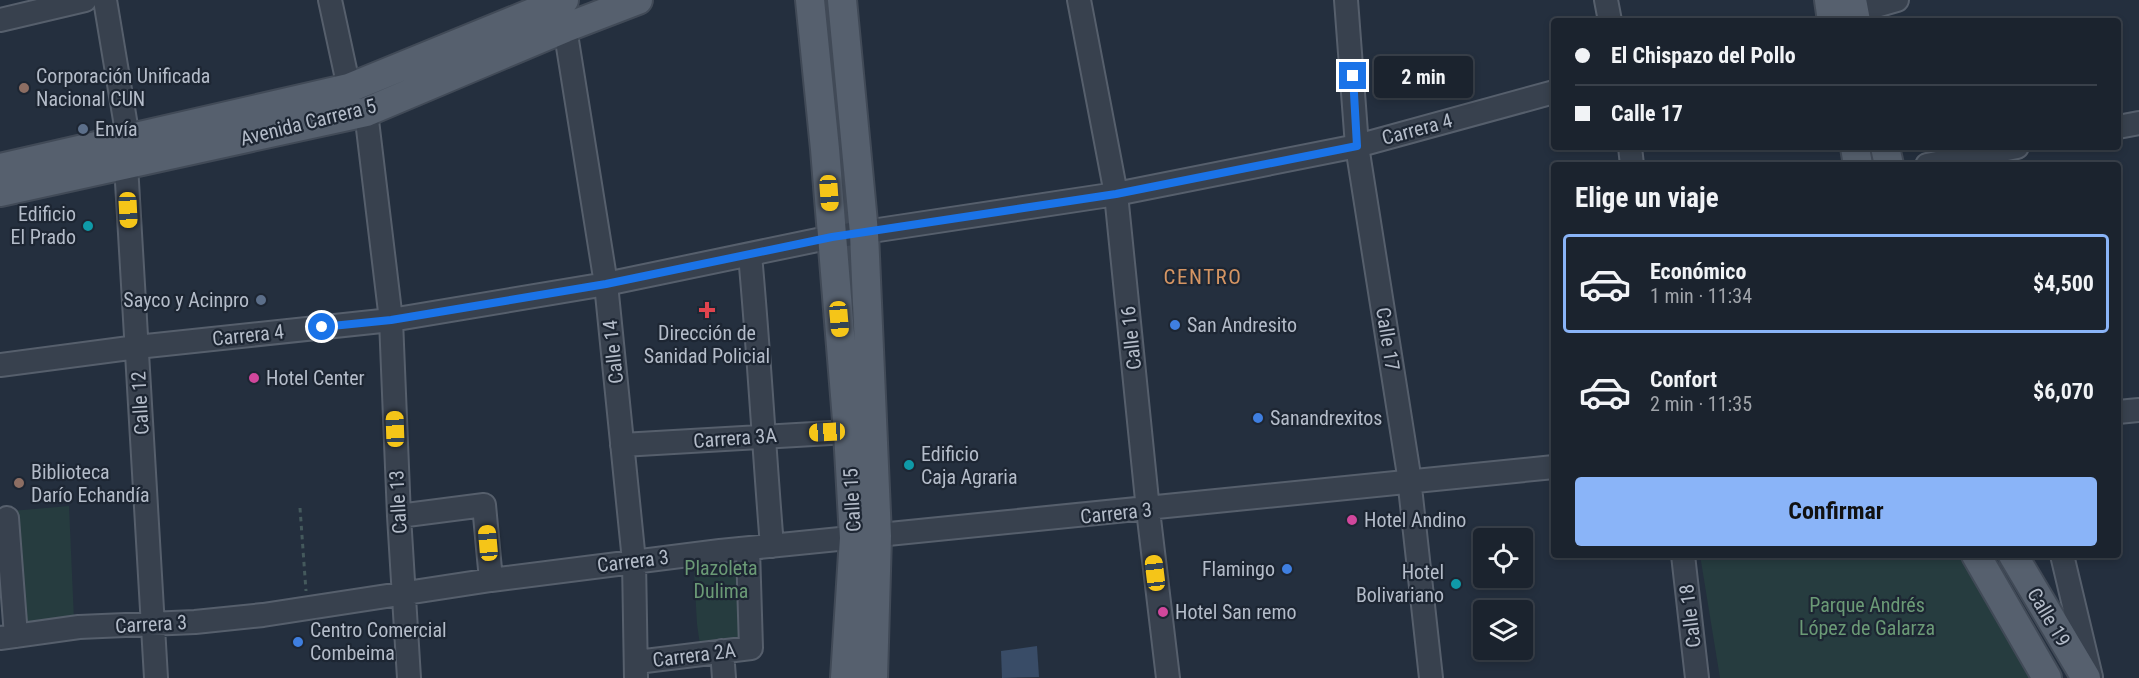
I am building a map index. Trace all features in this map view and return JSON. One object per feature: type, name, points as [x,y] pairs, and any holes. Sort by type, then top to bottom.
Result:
[{"type":"main road","name":"Avenida Carrera 5","points":[[0,192],[127,151],[349,88],[564,0]]},
{"type":"main road","name":"Avenida Carrera 5","points":[[0,168],[127,151],[366,112],[565,28],[638,0]]},
{"type":"main road","name":"Calle 15","points":[[810,0],[825,149],[848,432],[866,537],[845,678]]},
{"type":"main road","name":"Calle 15","points":[[842,0],[864,233],[866,537],[873,678]]},
{"type":"main road","name":"Calle 19","points":[[1978,558],[2045,675]]},
{"type":"main road","name":"Calle 19","points":[[2015,558],[2086,678]]},
{"type":"main road","points":[[2045,675],[2063,671],[2068,666],[2071,652]]},
{"type":"street","points":[[0,20],[85,0]]},
{"type":"street","name":"Calle 12","points":[[105,0],[127,151],[156,678]]},
{"type":"street","points":[[330,0],[349,88]]},
{"type":"street","name":"Calle 16","points":[[1079,0],[1116,194],[1148,510],[1168,678]]},
{"type":"street","name":"Calle 17","points":[[1346,0],[1357,146],[1409,483],[1431,678]]},
{"type":"street","points":[[1606,0],[1609,18]]},
{"type":"street","points":[[1840,13],[1897,0]]},
{"type":"street","name":"Calle 14","points":[[565,28],[606,284],[634,561],[636,670]]},
{"type":"street","name":"Carrera 4","points":[[0,365],[137,347],[391,320],[606,284],[832,237],[1116,194],[1357,146],[1551,93]]},
{"type":"street","name":"Calle 13","points":[[366,112],[391,320],[399,516],[409,678]]},
{"type":"street","points":[[2121,126],[2139,123]]},
{"type":"street","points":[[1942,162],[2003,150]]},
{"type":"street","points":[[750,255],[772,546]]},
{"type":"street","points":[[2121,412],[2139,410]]},
{"type":"street","name":"Carrera 3A","points":[[622,445],[763,435],[848,432]]},
{"type":"street","name":"Carrera 3","points":[[8,637],[78,627],[252,616],[634,561],[1551,467]]},
{"type":"street","points":[[399,516],[484,505],[491,580]]},
{"type":"street","points":[[7,518],[8,637]]},
{"type":"street","name":"Carrera 2A","points":[[636,670],[722,651],[751,648],[748,549]]},
{"type":"street","name":"Calle 18","points":[[1683,558],[1697,678]]},
{"type":"street","points":[[2063,558],[2091,678]]},
{"type":"street","points":[[722,651],[724,678]]},
{"type":"path","points":[[300,508],[308,608]]},
{"type":"green space","points":[[69,506],[74,620],[16,636],[0,512]]},
{"type":"green space","name":"Plazoleta Dulima","points":[[745,549],[749,646],[701,652],[693,554]]},
{"type":"green space","name":"Parque Andrés López de Galarza","points":[[1700,558],[1966,558],[2034,678],[1720,678]]},
{"type":"water","points":[[1037,646],[1039,677],[1002,678],[1001,651]]},
{"type":"place","name":"Corporación Unificada Nacional CUN","points":[[24,88]]},
{"type":"place","name":"Envía","points":[[83,129]]},
{"type":"place","name":"Edificio El Prado","points":[[88,226]]},
{"type":"place","name":"Sayco y Acinpro","points":[[261,300]]},
{"type":"place","name":"Dirección de Sanidad Policial","points":[[707,310]]},
{"type":"place","name":"San Andresito","points":[[1175,325]]},
{"type":"place","name":"Hotel Center","points":[[254,378]]},
{"type":"place","name":"Sanandrexitos","points":[[1258,418]]},
{"type":"place","name":"Edificio Caja Agraria","points":[[909,465]]},
{"type":"place","name":"Biblioteca Darío Echandía","points":[[19,483]]},
{"type":"place","name":"Hotel Andino","points":[[1352,520]]},
{"type":"place","name":"Flamingo","points":[[1287,569]]},
{"type":"place","name":"Hotel Bolivariano","points":[[1456,584]]},
{"type":"place","name":"Hotel San remo","points":[[1163,612]]},
{"type":"place","name":"Centro Comercial Combeima","points":[[298,642]]},
{"type":"district","name":"CENTRO","points":[[1203,277]]},
{"type":"route","points":[[322,327],[391,320],[606,284],[832,237],[1116,194],[1357,146],[1353,76]]}]
